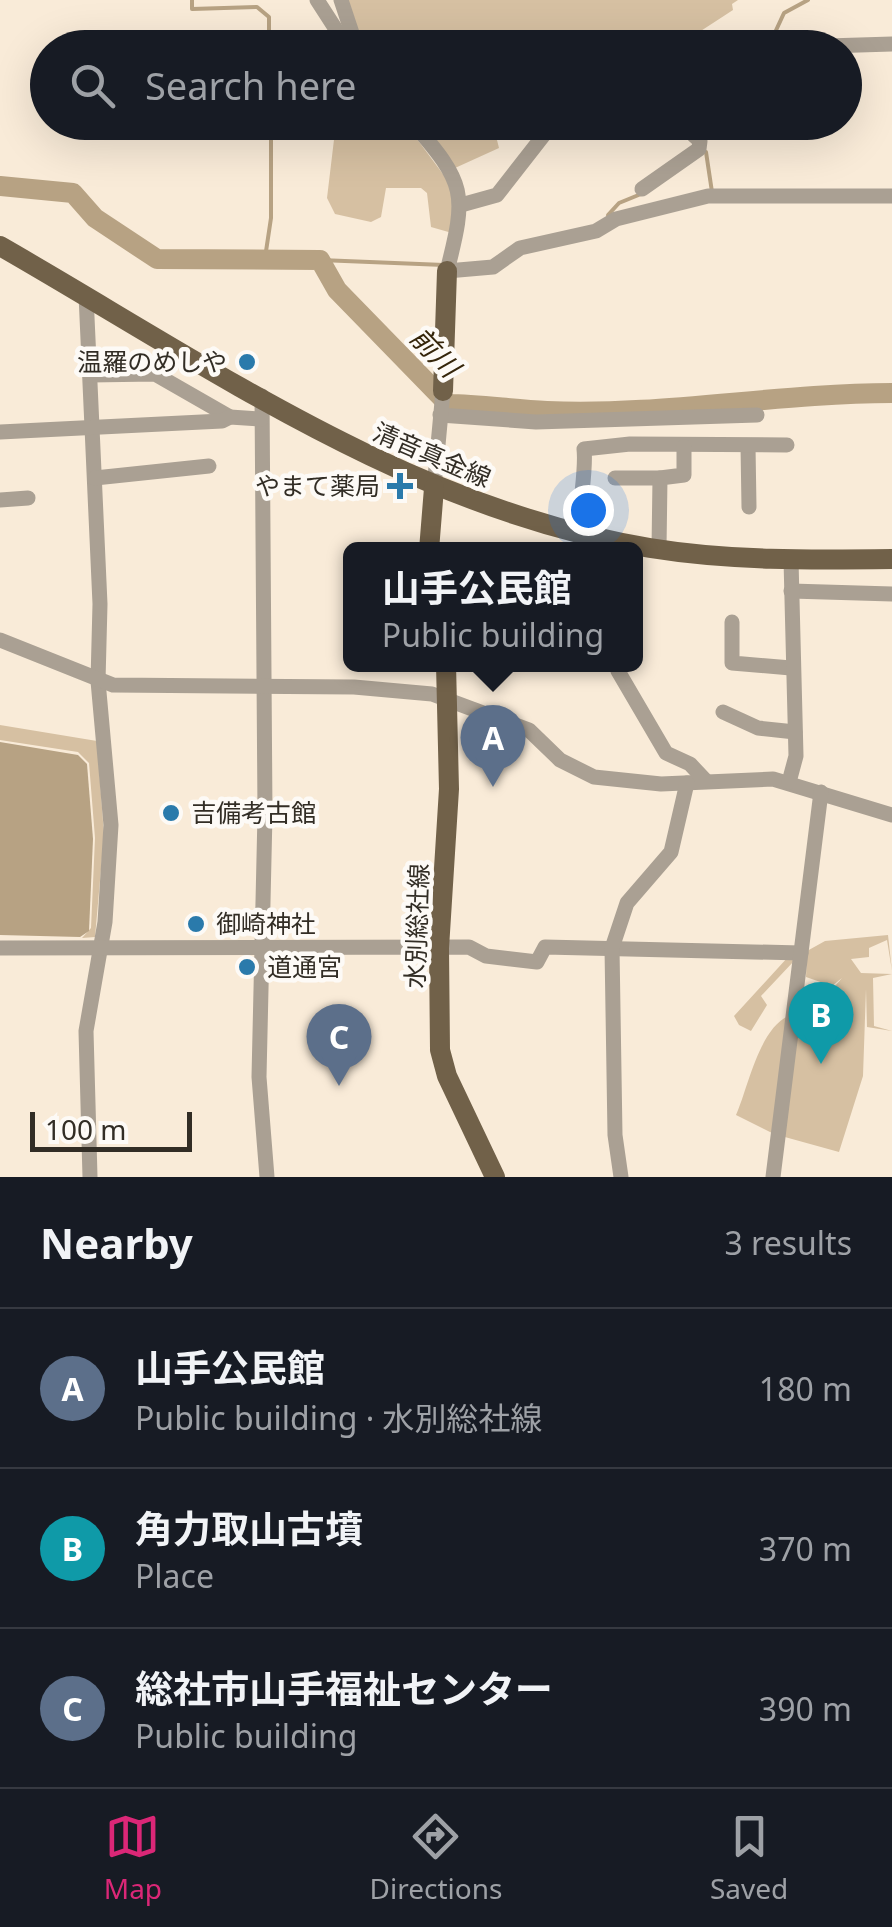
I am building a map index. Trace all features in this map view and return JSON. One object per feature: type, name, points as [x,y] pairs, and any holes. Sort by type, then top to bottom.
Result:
[{"type":"main road","name":"清音真金線","points":[[0,246],[262,396],[434,488],[576,532],[622,542]]},
{"type":"main road","points":[[444,406],[448,266]]},
{"type":"main road","points":[[429,542],[434,488]]},
{"type":"main road","name":"清音真金線","points":[[643,547],[790,560],[892,559]]},
{"type":"main road","name":"水別総社線","points":[[446,672],[449,789],[439,948],[440,1050],[447,1076],[495,1177]]},
{"type":"street","points":[[318,0],[337,30]]},
{"type":"street","points":[[340,0],[351,30]]},
{"type":"street","points":[[862,45],[892,44]]},
{"type":"street","points":[[426,140],[454,175],[461,205],[448,266],[493,267],[520,248],[596,231],[616,219],[712,196],[892,196]]},
{"type":"street","points":[[461,205],[497,195],[540,140]]},
{"type":"street","points":[[642,189],[698,148],[699,140]]},
{"type":"street","points":[[86,295],[95,478],[98,681],[112,825],[102,948],[86,1031],[90,1177]]},
{"type":"street","points":[[90,375],[156,374],[230,417],[261,419]]},
{"type":"street","points":[[262,396],[260,1077],[267,1177]]},
{"type":"street","points":[[434,488],[444,406],[536,422],[756,415]]},
{"type":"street","points":[[0,432],[222,422],[230,417]]},
{"type":"street","points":[[576,532],[578,492],[586,466],[581,420]]},
{"type":"street","points":[[584,449],[630,444],[787,445]]},
{"type":"street","points":[[748,446],[749,507]]},
{"type":"street","points":[[614,478],[684,475],[684,447]]},
{"type":"street","points":[[95,478],[209,466]]},
{"type":"street","points":[[659,550],[660,478]]},
{"type":"street","points":[[0,500],[28,498]]},
{"type":"street","points":[[789,782],[796,756],[790,560]]},
{"type":"street","points":[[791,591],[892,594]]},
{"type":"street","points":[[732,622],[732,663],[791,668]]},
{"type":"street","points":[[0,640],[98,681],[124,686],[396,689],[448,698],[529,730],[560,760],[585,774],[626,782],[789,782],[892,815]]},
{"type":"street","points":[[619,672],[666,753],[690,764],[705,780]]},
{"type":"street","points":[[723,712],[758,728],[795,732]]},
{"type":"street","points":[[621,1177],[616,1135],[612,948],[627,904],[671,852],[687,783]]},
{"type":"street","points":[[773,1177],[822,792]]},
{"type":"street","points":[[0,948],[469,947],[486,956],[537,962],[545,947],[801,953]]},
{"type":"shaded area","points":[[344,0],[738,0],[732,4],[733,10],[702,30],[355,30]]},
{"type":"shaded area","points":[[334,140],[418,140],[454,189],[452,233],[431,227],[427,193],[421,188],[386,188],[381,217],[371,222],[335,214],[327,198]]},
{"type":"shaded area","points":[[431,140],[497,140],[499,148],[455,168]]},
{"type":"shaded area","points":[[0,725],[97,741],[104,835],[95,937],[82,938],[91,928],[95,838],[89,763],[78,752],[0,740]]},
{"type":"shaded area","points":[[0,742],[78,755],[87,764],[93,839],[89,931],[80,937],[0,935]]},
{"type":"shaded area","points":[[888,935],[892,971],[887,940],[869,948],[869,957],[851,959],[861,973],[892,974],[873,978],[874,1026],[892,1031],[867,1027],[866,989],[863,1076],[839,1152],[774,1134],[736,1115],[770,1033],[794,1014],[810,1014],[842,978],[832,986],[806,977],[807,951],[825,941]]},
{"type":"shaded area","points":[[788,957],[794,961],[761,996],[767,1005],[751,1031],[739,1025],[734,1016]]},
{"type":"waterway","points":[[192,0],[192,9],[257,7],[269,17],[269,30]]},
{"type":"waterway","points":[[776,30],[784,13],[808,0]]},
{"type":"waterway","points":[[265,258],[271,218],[271,140]]},
{"type":"waterway","points":[[706,152],[712,192]]},
{"type":"waterway","name":"前川","points":[[0,186],[73,193],[95,218],[157,259],[320,260],[337,290],[448,404],[590,412],[892,393]]},
{"type":"waterway","points":[[608,215],[619,203],[641,194]]},
{"type":"waterway","points":[[320,260],[444,265]]},
{"type":"place","name":"温羅のめしや","points":[[247,362]]},
{"type":"place","name":"やまて薬局","points":[[400,486]]},
{"type":"place","name":"山手公民館","points":[[493,787]]},
{"type":"place","name":"吉備考古館","points":[[171,813]]},
{"type":"place","name":"御崎神社","points":[[196,924]]},
{"type":"place","name":"道通宮","points":[[247,967]]},
{"type":"place","name":"角力取山古墳","points":[[821,1064]]},
{"type":"place","name":"総社市山手福祉センター","points":[[339,1086]]}]
